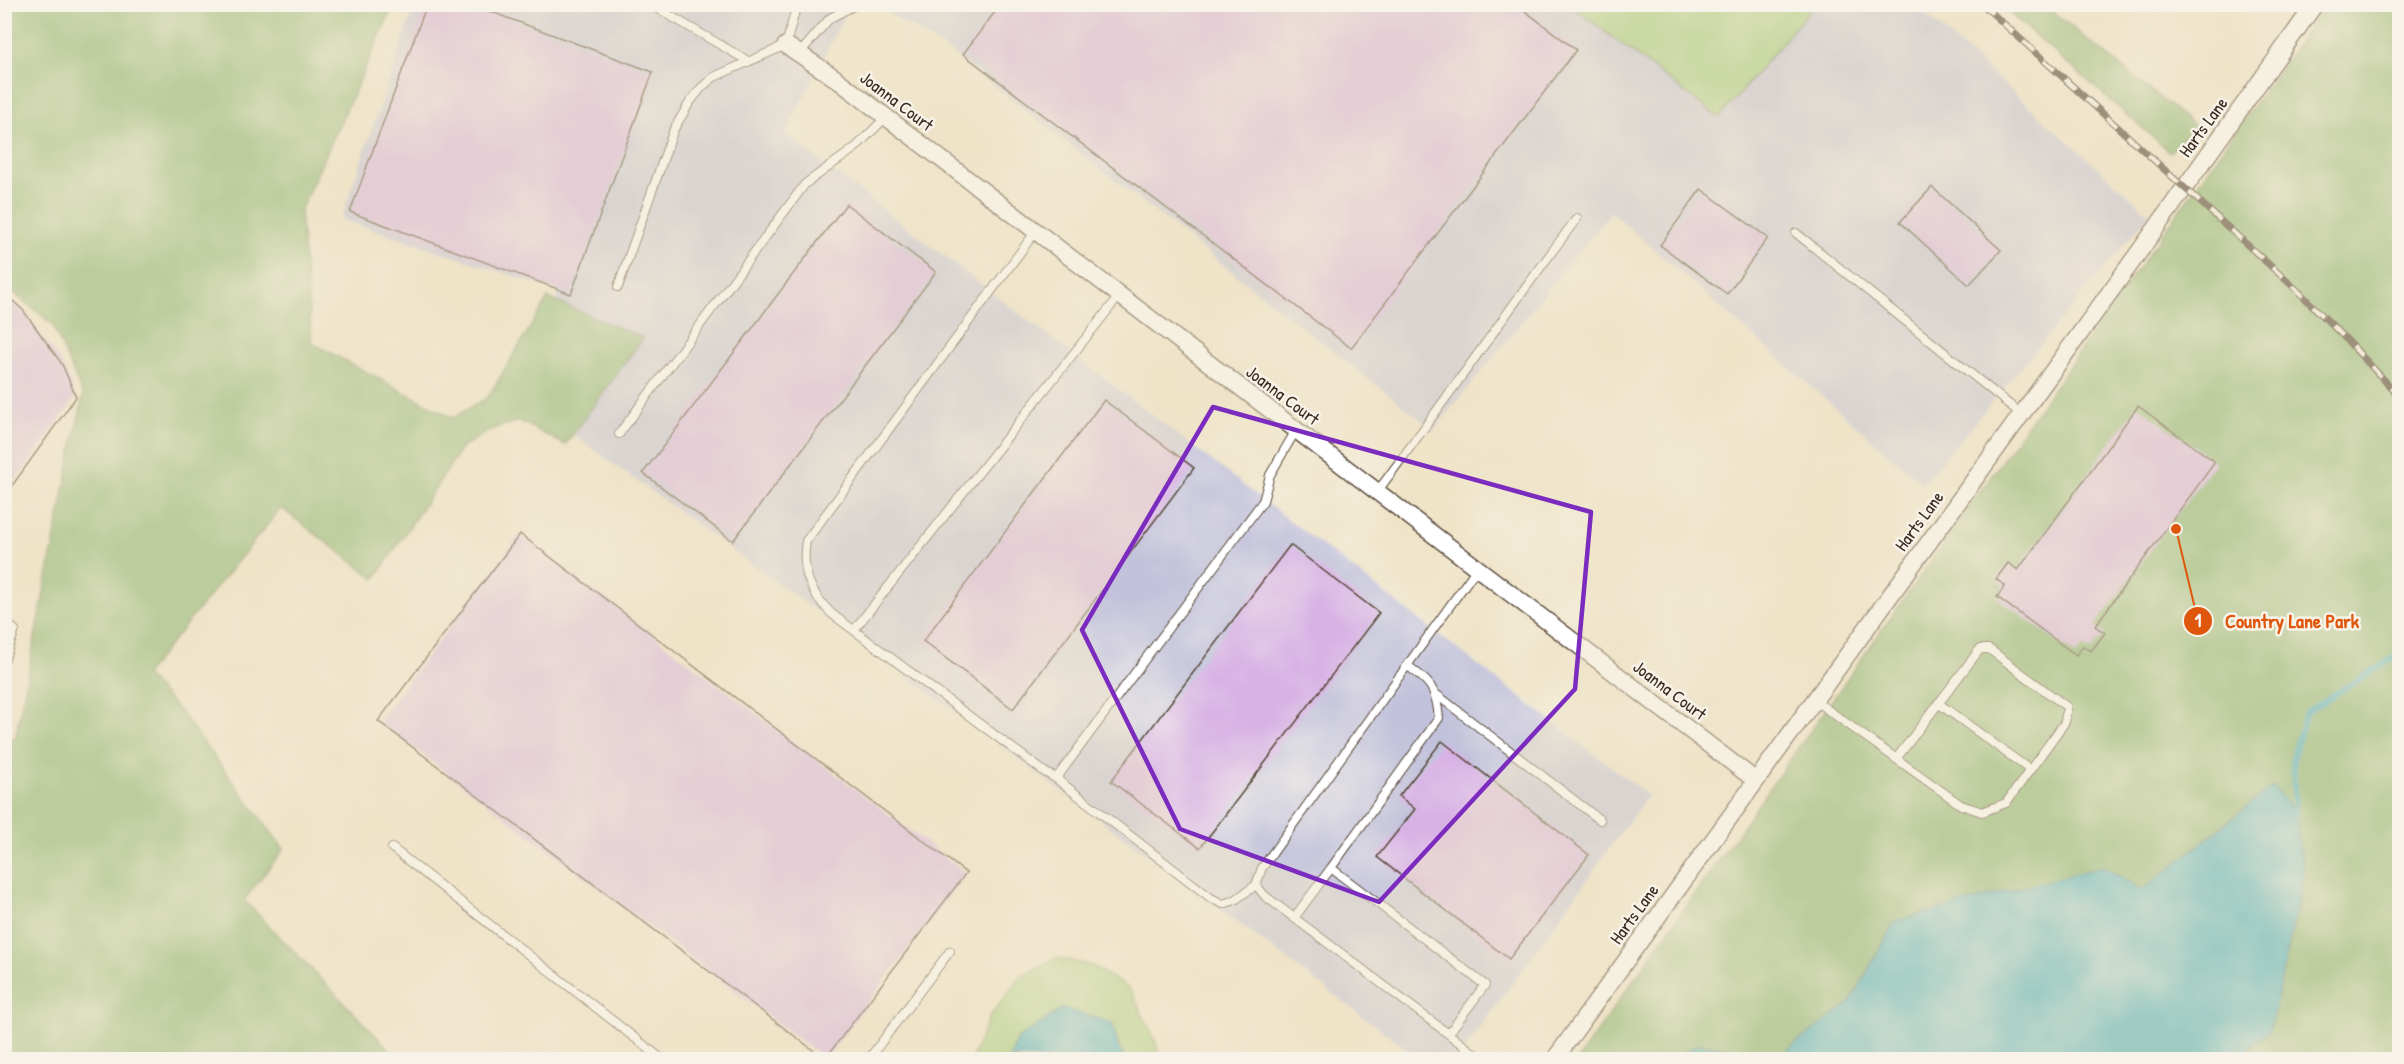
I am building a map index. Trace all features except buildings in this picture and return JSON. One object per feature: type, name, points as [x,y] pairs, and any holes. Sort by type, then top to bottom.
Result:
[{"type":"street","name":"Harts Lane","points":[[1554,1059],[2315,4]]},
{"type":"street","name":"Joanna Court","points":[[793,50],[886,117],[1755,780]]},
{"type":"lane","points":[[650,4],[748,62]]},
{"type":"lane","points":[[793,50],[797,4]]},
{"type":"lane","points":[[618,287],[674,129],[702,87],[725,71],[748,62],[793,50],[830,18],[857,4]]},
{"type":"lane","points":[[928,4],[936,10],[940,4]]},
{"type":"lane","points":[[620,434],[805,184],[855,148],[886,117]]},
{"type":"lane","points":[[1377,492],[1577,218]]},
{"type":"lane","points":[[1036,231],[806,541],[804,565],[810,584],[826,608],[854,630],[1054,777],[1211,898],[1223,904],[1235,900],[1256,885],[1262,868],[1478,568]]},
{"type":"lane","points":[[1796,232],[2021,414]]},
{"type":"lane","points":[[854,630],[1120,295]]},
{"type":"lane","points":[[1054,777],[1063,772],[1263,501],[1270,475],[1296,430]]},
{"type":"lane","points":[[4,621],[15,630],[4,661]]},
{"type":"lane","points":[[1813,699],[1896,759],[1961,805],[1982,812],[2006,802],[2065,722],[2067,707],[1989,649],[1980,649],[1896,759]]},
{"type":"lane","points":[[1408,666],[1429,681],[1437,695],[1600,820]]},
{"type":"lane","points":[[1294,918],[1439,718],[1437,695]]},
{"type":"lane","points":[[1938,704],[2030,770]]},
{"type":"lane","points":[[392,848],[663,1059]]},
{"type":"lane","points":[[1331,867],[1485,985],[1449,1033]]},
{"type":"lane","points":[[1256,885],[1265,896],[1484,1059]]},
{"type":"lane","points":[[868,1059],[950,951]]},
{"type":"highlighted area","points":[[1213,407],[1591,512],[1575,689],[1379,902],[1180,829],[1082,630]]},
{"type":"shaded area","points":[[415,5],[850,5],[785,134],[1648,795],[1458,1059],[1420,1059],[953,710],[532,405],[559,291],[341,219]]},
{"type":"shaded area","points":[[876,5],[1570,5],[1719,118],[1814,5],[1915,5],[2150,214],[1923,484],[1611,212],[1434,430],[955,55]]},
{"type":"green space","points":[[5,4],[394,5],[300,211],[312,343],[453,418],[488,397],[548,298],[643,338],[565,445],[520,421],[495,428],[463,446],[375,579],[281,508],[145,675],[181,713],[284,849],[244,900],[392,1052],[384,1059],[5,1059],[5,737],[15,739],[83,395],[52,324],[5,286]]},
{"type":"green space","points":[[1570,5],[1814,5],[1719,118]]},
{"type":"green space","points":[[2000,5],[2044,5],[2195,126],[2170,152]]},
{"type":"green space","points":[[2325,5],[2399,5],[2399,1054],[2395,1060],[1577,1060]]},
{"type":"green space","points":[[1057,958],[1092,966],[1130,989],[1155,1041],[1161,1059],[1125,1059],[1119,1048],[1112,1023],[1016,1040],[1010,1059],[971,1060],[990,1016],[1022,975]]},
{"type":"water","points":[[2273,786],[2295,812],[2304,876],[2270,1030],[2236,1059],[1670,1059],[1699,1044],[1780,1055],[1850,1003],[1895,921],[2103,866],[2142,890]]},
{"type":"water","points":[[1063,1008],[1112,1023],[1119,1048],[1125,1059],[1010,1059],[1016,1040]]},
{"type":"waterway","points":[[2295,812],[2293,757],[2306,712],[2400,654]]},
{"type":"railway","points":[[1982,4],[2297,290],[2400,397]]},
{"type":"place","name":"Country Lane Park","points":[[2176,529]]}]
